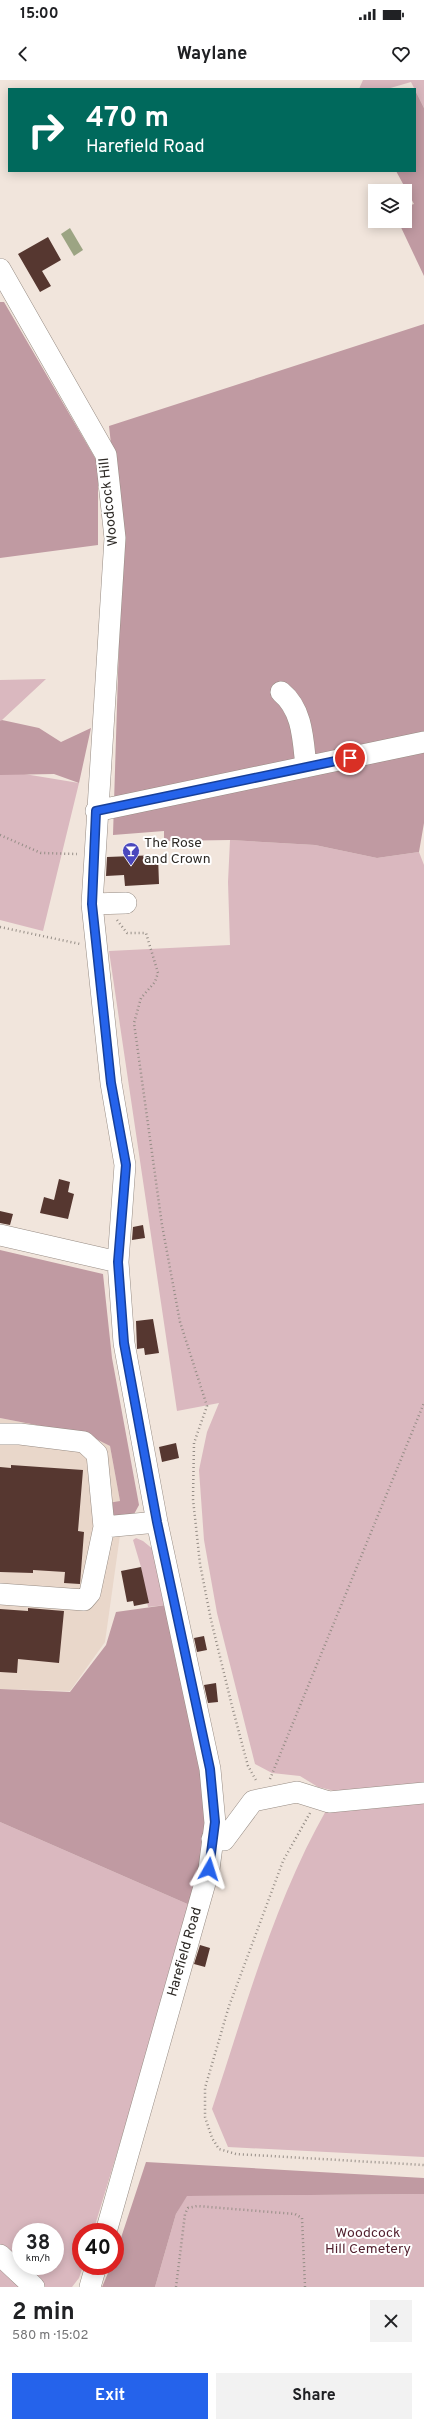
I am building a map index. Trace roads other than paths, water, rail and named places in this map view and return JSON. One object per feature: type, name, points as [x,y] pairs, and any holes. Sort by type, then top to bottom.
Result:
[{"type":"street","name":"Woodcock Hill","points":[[0,268],[106,455],[115,538],[108,671],[96,811]]},
{"type":"street","points":[[281,692],[290,700],[295,708],[303,740],[306,767]]},
{"type":"street","points":[[96,811],[424,742]]},
{"type":"street","name":"Harefield Road","points":[[96,811],[92,904],[97,937],[111,1083],[126,1165],[118,1262],[124,1343],[157,1522],[210,1769],[215,1822],[209,1869],[109,2223]]},
{"type":"street","points":[[92,904],[120,909]]},
{"type":"street","points":[[0,1235],[118,1262]]},
{"type":"street","points":[[0,1434],[20,1434],[84,1442],[97,1454],[104,1527],[90,1593],[84,1600],[0,1594]]},
{"type":"street","points":[[104,1527],[157,1522]]},
{"type":"street","points":[[212,1839],[224,1840],[254,1801],[267,1798],[297,1792],[329,1802],[424,1793]]},
{"type":"street","points":[[0,2255],[34,2287]]},
{"type":"street","points":[[90,2287],[93,2275]]},
{"type":"place","name":"The Rose and Crown","points":[[131,866]]},
{"type":"park label","name":"Woodcock Hill Cemetery","points":[[368,2242]]}]
